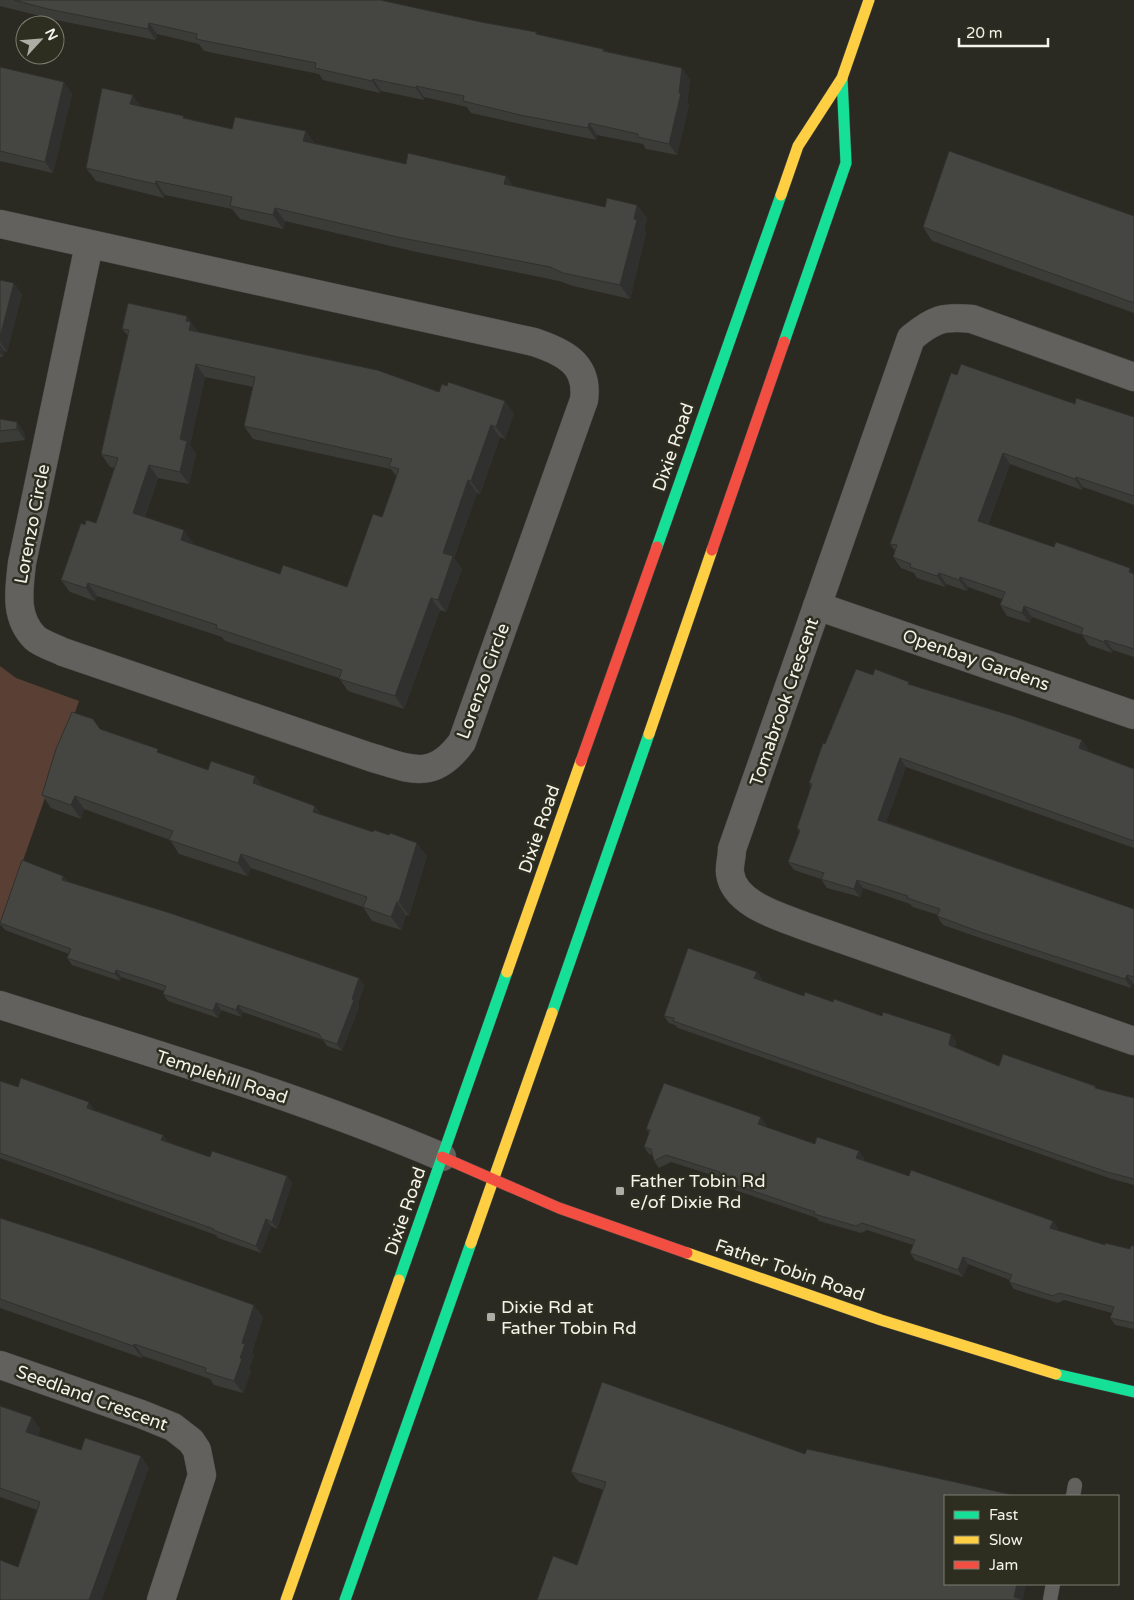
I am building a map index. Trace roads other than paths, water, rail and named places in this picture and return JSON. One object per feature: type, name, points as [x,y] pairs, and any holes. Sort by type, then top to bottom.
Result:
[{"type":"main road","name":"Dixie Road","points":[[286,1600],[798,146],[842,78],[869,0]]},
{"type":"main road","name":"Dixie Road","points":[[345,1600],[846,163],[842,78]]},
{"type":"main road","name":"Father Tobin Road","points":[[442,1157],[559,1208],[881,1320],[1074,1379],[1134,1392]]},
{"type":"street","name":"Lorenzo Circle","points":[[0,224],[534,342],[569,356],[586,385],[575,428],[462,742],[451,757],[435,766],[420,770],[395,765],[63,652],[36,639],[23,623],[18,599],[22,563],[89,244]]},
{"type":"street","name":"Tomabrook Crescent","points":[[1134,377],[972,319],[949,317],[928,324],[911,338],[732,850],[730,874],[738,891],[756,907],[807,927],[1134,1041]]},
{"type":"street","name":"Openbay Gardens","points":[[817,606],[1134,715]]},
{"type":"street","name":"Templehill Road","points":[[0,1005],[278,1095],[392,1135],[442,1157]]},
{"type":"street","name":"Seedland Crescent","points":[[0,1365],[149,1417],[173,1427],[191,1441],[199,1456],[202,1475],[162,1600]]},
{"type":"lane","points":[[1050,1600],[1054,1585]]},
{"type":"place","name":"Father Tobin Rd e/of Dixie Rd","points":[[620,1191]]},
{"type":"place","name":"Dixie Rd at Father Tobin Rd","points":[[491,1317]]}]
